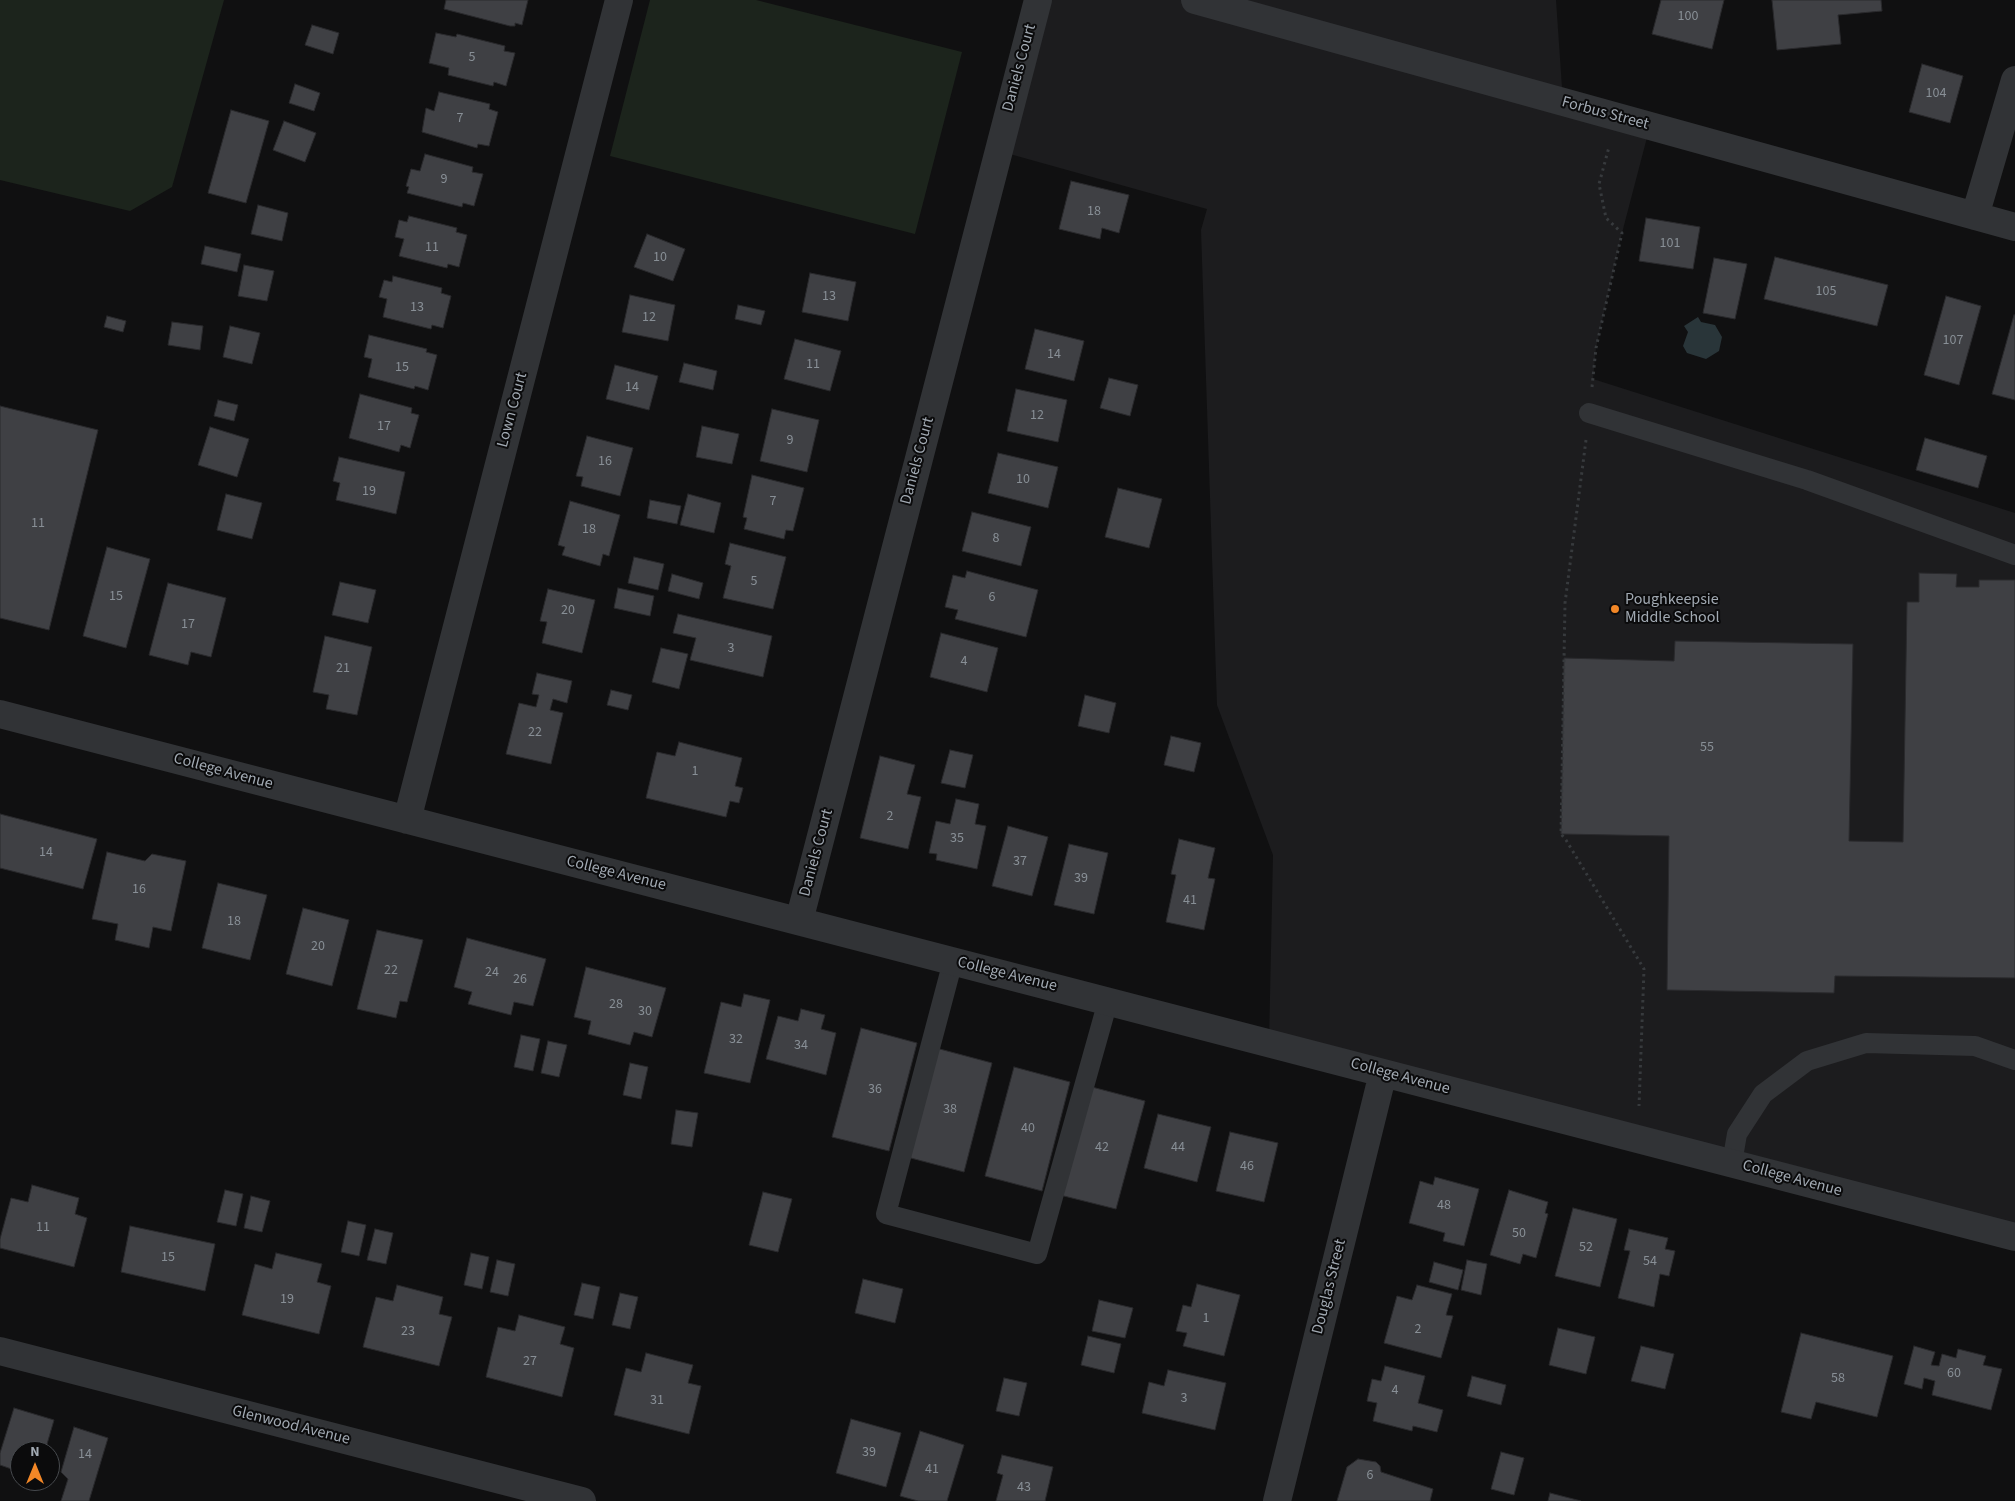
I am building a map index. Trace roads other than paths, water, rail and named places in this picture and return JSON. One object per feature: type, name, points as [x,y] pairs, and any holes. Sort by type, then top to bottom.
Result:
[{"type":"street","name":"Lown Court","points":[[407,820],[620,0]]},
{"type":"street","name":"Daniels Court","points":[[799,921],[1038,0]]},
{"type":"street","name":"Forbus Street","points":[[1195,0],[2015,227]]},
{"type":"street","points":[[1975,216],[2015,80]]},
{"type":"street","name":"College Avenue","points":[[0,714],[2015,1237]]},
{"type":"street","name":"Douglas Street","points":[[1276,1501],[1383,1072]]},
{"type":"street","name":"Glenwood Avenue","points":[[0,1351],[582,1501]]},
{"type":"lane","points":[[1590,413],[1807,480],[2015,555]]},
{"type":"lane","points":[[953,962],[886,1214],[1037,1254],[1108,1001]]},
{"type":"lane","points":[[1732,1163],[1737,1134],[1763,1094],[1807,1061],[1866,1043],[1975,1046],[2015,1060]]},
{"type":"place","name":"Poughkeepsie Middle School","points":[[1615,609]]}]
